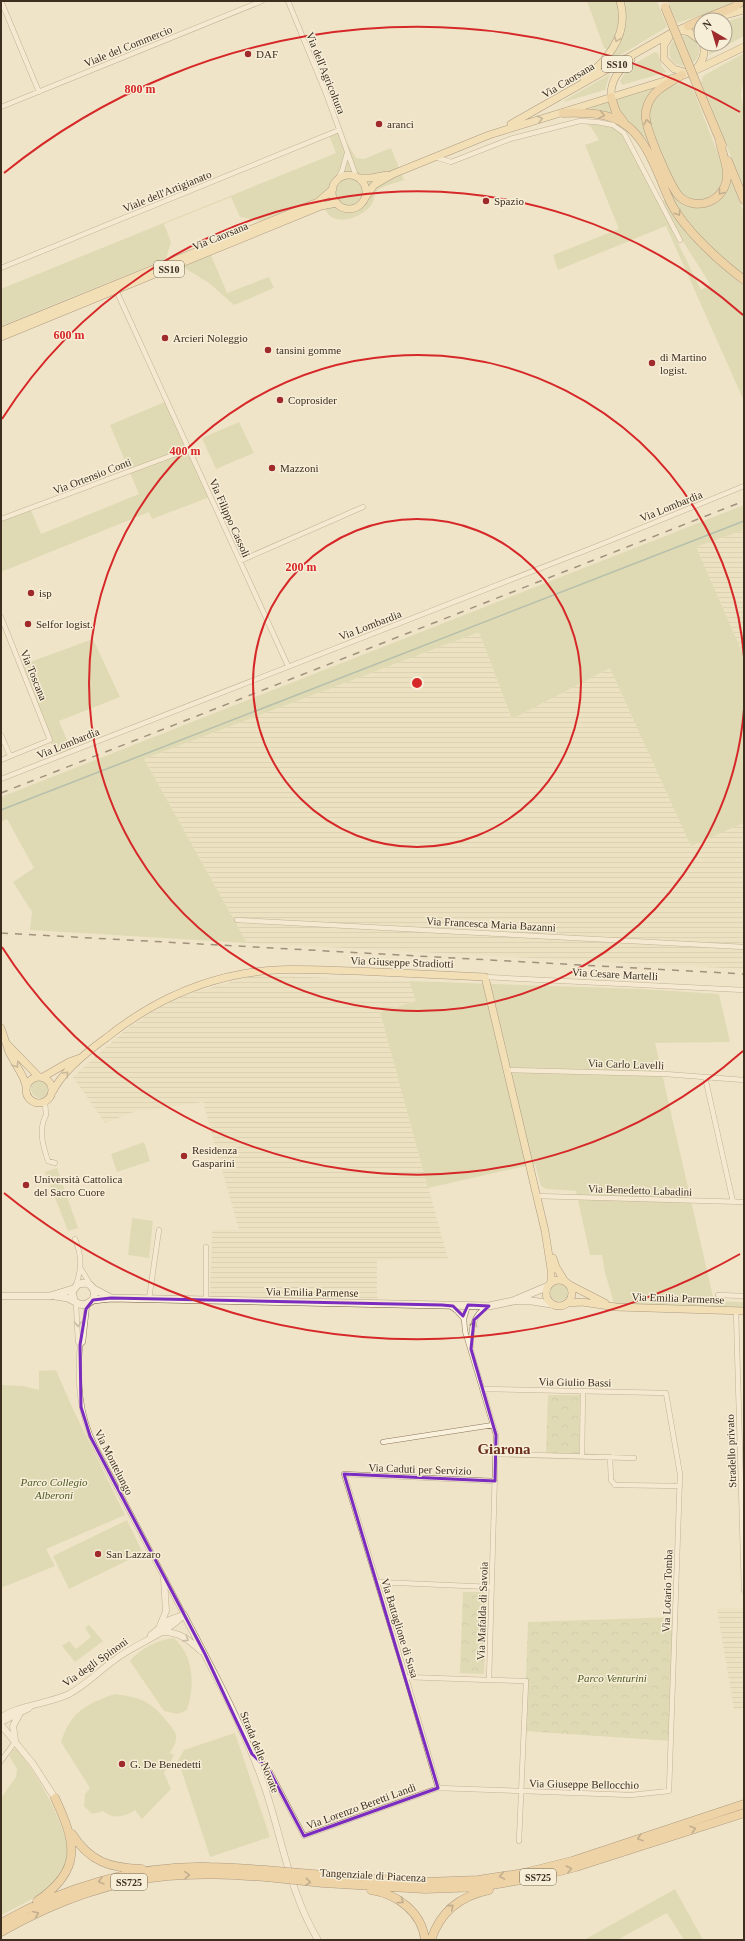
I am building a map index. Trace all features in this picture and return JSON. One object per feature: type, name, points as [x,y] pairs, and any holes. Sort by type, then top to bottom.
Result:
[{"type":"highway","points":[[722,12],[734,7],[742,1]]},
{"type":"highway","points":[[663,3],[744,200]]},
{"type":"highway","points":[[688,26],[693,24]]},
{"type":"highway","points":[[688,73],[664,86],[654,95],[647,106],[645,118],[648,130],[672,186],[684,200],[700,204],[712,201],[722,193],[727,177],[720,142]]},
{"type":"highway","points":[[611,97],[616,112],[647,148],[667,195],[688,228],[706,249],[744,280]]},
{"type":"highway","points":[[563,113],[603,114],[618,120],[630,128]]},
{"type":"highway","points":[[55,1798],[79,1845],[90,1856],[107,1864],[121,1868],[166,1869]]},
{"type":"highway","name":"Tangenziale di Piacenza","points":[[323,1879],[424,1882],[478,1880],[524,1873],[572,1861],[744,1804]]},
{"type":"highway","name":"Tangenziale di Piacenza","points":[[1,1923],[20,1912],[72,1890],[128,1874],[166,1869],[209,1866],[266,1874],[425,1889],[480,1887],[533,1878],[576,1868],[744,1813]]},
{"type":"highway","points":[[20,1912],[45,1895],[59,1883],[67,1869],[71,1856],[72,1840],[69,1828]]},
{"type":"highway","name":"Tangenziale di Piacenza","points":[[1,1932],[24,1919],[75,1897],[130,1882],[168,1876],[266,1874]]},
{"type":"highway","points":[[431,1940],[434,1929],[442,1916],[456,1903],[481,1892],[533,1878]]},
{"type":"highway","points":[[323,1879],[377,1891],[394,1897],[409,1908],[414,1914],[422,1928],[425,1940]]},
{"type":"main road","points":[[562,96],[596,69],[614,49],[621,26],[620,1]]},
{"type":"main road","points":[[733,13],[744,10]]},
{"type":"main road","name":"Via Caorsana","points":[[393,174],[489,135],[531,115],[655,42],[688,26]]},
{"type":"main road","points":[[693,35],[689,32],[675,31],[664,45],[664,59],[674,69],[688,73],[701,64],[704,56],[703,52]]},
{"type":"main road","points":[[611,97],[615,77],[622,67],[655,42]]},
{"type":"main road","points":[[709,65],[744,42]]},
{"type":"main road","name":"SS10","points":[[611,97],[688,73],[709,65],[744,47]]},
{"type":"main road","name":"Via Caorsana","points":[[489,135],[611,97]]},
{"type":"main road","name":"SS10","points":[[357,177],[371,178],[393,174]]},
{"type":"main road","name":"SS10","points":[[365,198],[374,185],[393,174]]},
{"type":"main road","points":[[346,175],[357,177],[366,186],[365,198],[359,206],[354,208],[344,208],[337,203],[333,194],[333,189],[337,180],[346,175]]},
{"type":"main road","name":"Via Caorsana","points":[[1,331],[318,202],[333,189]]},
{"type":"main road","name":"Via Caorsana","points":[[1,337],[321,206],[337,203]]},
{"type":"main road","name":"Via Giuseppe Stradiotti","points":[[53,1091],[56,1084],[80,1058],[132,1019],[164,1000],[203,984],[242,974],[298,969],[485,977]]},
{"type":"main road","points":[[485,977],[545,1232],[551,1269],[546,1296],[551,1304],[559,1306],[568,1303],[572,1292],[556,1268],[548,1237],[545,1232]]},
{"type":"main road","points":[[1,1028],[7,1044],[26,1086],[26,1094],[36,1103],[45,1102],[52,1096],[53,1091],[50,1081],[40,1076],[7,1044]]},
{"type":"main road","name":"Via Giuseppe Stradiotti","points":[[40,1076],[68,1062],[80,1058]]},
{"type":"main road","points":[[26,1086],[33,1078],[40,1076]]},
{"type":"main road","points":[[548,1284],[557,1279],[567,1283]]},
{"type":"main road","name":"Via Emilia Parmense","points":[[55,1296],[74,1288],[81,1283],[92,1287],[110,1298]]},
{"type":"main road","name":"Via Emilia Parmense","points":[[567,1283],[611,1306]]},
{"type":"main road","name":"Via Emilia Parmense","points":[[513,1301],[548,1284]]},
{"type":"main road","points":[[90,1302],[95,1295],[92,1287]]},
{"type":"main road","points":[[74,1288],[72,1295],[75,1301]]},
{"type":"main road","name":"Via Emilia Parmense","points":[[1,1296],[55,1296],[75,1301],[82,1305],[110,1298],[489,1306],[513,1301],[532,1301],[551,1304]]},
{"type":"main road","name":"Via Emilia Parmense","points":[[568,1303],[582,1302],[611,1306],[740,1311]]},
{"type":"street","points":[[1,1],[40,92]]},
{"type":"street","name":"Viale del Commercio","points":[[1,107],[262,1]]},
{"type":"street","name":"Via dell'Agricoltura","points":[[288,1],[357,177]]},
{"type":"street","points":[[435,157],[451,162],[510,139],[580,121],[613,125],[624,133],[680,240]]},
{"type":"street","name":"Viale dell'Artigianato","points":[[1,268],[339,130]]},
{"type":"street","points":[[337,180],[342,171],[347,152]]},
{"type":"street","name":"Via Filippo Cassoli","points":[[116,290],[288,666]]},
{"type":"street","name":"Via Ortensio Conti","points":[[1,519],[189,449]]},
{"type":"street","name":"Via Lombardia","points":[[1,779],[597,546],[744,486]]},
{"type":"street","points":[[240,561],[363,507]]},
{"type":"street","name":"Via Toscana","points":[[1,617],[50,740]]},
{"type":"street","points":[[1,735],[10,756]]},
{"type":"street","name":"Via Lombardia","points":[[1,760],[50,740]]},
{"type":"street","name":"Via Francesca Maria Bazanni","points":[[237,920],[744,947]]},
{"type":"street","name":"Via Cesare Martelli","points":[[485,977],[744,990]]},
{"type":"street","name":"Via Carlo Lavelli","points":[[507,1070],[665,1074],[744,1080]]},
{"type":"street","points":[[705,1077],[733,1202]]},
{"type":"street","points":[[45,1102],[46,1115],[42,1121],[43,1145],[48,1161],[55,1163]]},
{"type":"street","name":"Via Benedetto Labadini","points":[[536,1196],[744,1202]]},
{"type":"street","points":[[150,1299],[159,1230]]},
{"type":"street","points":[[74,1288],[81,1269],[80,1250],[75,1239]]},
{"type":"street","points":[[206,1247],[206,1300]]},
{"type":"street","points":[[81,1269],[92,1287]]},
{"type":"street","name":"Via Emilia Parmense","points":[[718,1295],[744,1296]]},
{"type":"street","name":"Via Montelungo","points":[[75,1301],[78,1342],[80,1345],[80,1397],[84,1422],[164,1579]]},
{"type":"street","name":"Via Montelungo","points":[[80,1345],[83,1342],[90,1302]]},
{"type":"street","points":[[442,1305],[453,1306],[464,1320]]},
{"type":"street","name":"Via Mafalda di Savoia","points":[[468,1305],[464,1320],[465,1331],[496,1435],[489,1680]]},
{"type":"street","name":"Via Mafalda di Savoia","points":[[471,1349],[474,1320],[480,1312],[489,1306]]},
{"type":"street","name":"Stradello privato","points":[[740,1311],[744,1590]]},
{"type":"street","name":"Via Giulio Bassi","points":[[483,1389],[666,1393]]},
{"type":"street","points":[[582,1456],[583,1392]]},
{"type":"street","name":"Via Lotario Tomba","points":[[666,1393],[680,1474],[669,1791]]},
{"type":"street","points":[[383,1442],[493,1425]]},
{"type":"street","points":[[495,1454],[634,1458]]},
{"type":"street","points":[[610,1457],[611,1480],[615,1484],[680,1486]]},
{"type":"street","name":"Via Caduti per Servizio","points":[[344,1474],[495,1481]]},
{"type":"street","name":"Via Battaglione di Susa","points":[[344,1474],[438,1788]]},
{"type":"street","points":[[160,1626],[166,1611],[164,1579]]},
{"type":"street","name":"Strada delle Novate","points":[[164,1579],[205,1654],[242,1728],[265,1788],[298,1899],[309,1926],[318,1940]]},
{"type":"street","points":[[377,1582],[491,1587]]},
{"type":"street","name":"Via degli Spinoni","points":[[145,1640],[160,1626],[174,1617],[184,1615]]},
{"type":"street","name":"Via degli Spinoni","points":[[1,1722],[32,1707],[69,1694],[119,1656],[145,1640],[163,1632],[184,1615]]},
{"type":"street","points":[[163,1632],[172,1632],[185,1637],[205,1654]]},
{"type":"street","points":[[406,1677],[526,1681],[519,1841]]},
{"type":"street","name":"Via degli Spinoni","points":[[1,1718],[12,1710],[32,1707]]},
{"type":"street","points":[[1,1711],[12,1710]]},
{"type":"street","points":[[1,1761],[15,1742],[13,1726],[21,1713]]},
{"type":"street","points":[[1,1725],[33,1764],[55,1798]]},
{"type":"street","name":"Via Lorenzo Beretti Landi","points":[[252,1754],[268,1770],[304,1836],[438,1788],[522,1791]]},
{"type":"street","name":"Via Giuseppe Bellocchio","points":[[522,1791],[630,1795],[669,1791]]},
{"type":"highlighted area","points":[[111,1298],[442,1305],[453,1306],[463,1316],[468,1305],[489,1306],[474,1320],[471,1349],[496,1435],[495,1481],[344,1474],[438,1788],[304,1836],[269,1770],[252,1754],[205,1654],[90,1436],[81,1407],[79,1384],[80,1345],[86,1309],[93,1300]]},
{"type":"shaded area","points":[[744,530],[744,656],[696,547]]},
{"type":"shaded area","points":[[479,632],[512,719],[610,668],[691,845],[744,823],[744,969],[247,943],[144,759]]},
{"type":"shaded area","points":[[256,975],[409,981],[416,1001],[380,1012],[448,1259],[377,1260],[377,1298],[210,1297],[212,1230],[239,1230],[203,1102],[142,1111],[141,1109],[105,1123],[73,1077],[122,1033],[148,1014],[184,995]]},
{"type":"shaded area","points":[[744,1608],[744,1708],[734,1709],[717,1609]]},
{"type":"green space","points":[[587,1],[618,1],[618,26],[609,50],[604,48]]},
{"type":"green space","points":[[623,1],[657,1],[667,27],[609,62],[608,61],[613,55],[620,41],[624,25],[625,17]]},
{"type":"green space","points":[[667,1],[738,1],[727,7],[711,12],[693,12],[693,18],[677,23]]},
{"type":"green space","points":[[744,16],[744,36],[733,42],[733,19]]},
{"type":"green space","points":[[678,37],[690,37],[693,39],[693,52],[699,52],[698,57],[695,62],[690,65],[678,65],[673,62],[670,57],[670,45],[673,40]]},
{"type":"green space","points":[[655,52],[658,53],[662,67],[667,72],[622,85],[620,81],[630,67]]},
{"type":"green space","points":[[744,53],[744,75],[741,95],[744,112],[744,189],[701,83],[703,76]]},
{"type":"green space","points":[[610,74],[605,90],[564,102],[565,100]]},
{"type":"green space","points":[[683,82],[692,87],[722,164],[724,178],[719,191],[707,199],[694,201],[684,196],[675,187],[648,120],[650,104],[655,97],[670,87]]},
{"type":"green space","points":[[655,88],[644,106],[671,190],[705,206],[731,180],[744,212],[744,276],[713,249],[685,219],[670,195],[654,154],[647,141],[622,114],[615,101],[617,99]]},
{"type":"green space","points":[[607,102],[610,103],[611,113],[591,109],[592,107]]},
{"type":"green space","points":[[580,120],[613,125],[625,134],[701,290],[710,284],[682,240],[662,201],[666,199],[730,274],[744,286],[744,401],[666,226],[558,270],[553,255],[619,229],[585,145],[599,140],[591,127]]},
{"type":"green space","points":[[339,130],[356,158],[364,159],[391,148],[404,180],[387,185],[378,190],[372,204],[364,212],[352,218],[340,220],[335,219],[328,214],[319,197],[260,221],[240,217],[231,197],[164,224],[171,242],[166,259],[1,326],[1,289],[336,153],[329,135]]},
{"type":"green space","points":[[211,255],[227,293],[269,277],[274,288],[234,305],[209,283],[183,267]]},
{"type":"green space","points":[[167,401],[210,497],[152,519],[149,512],[1,572],[1,520],[30,508],[41,534],[139,494],[110,425]]},
{"type":"green space","points":[[239,422],[254,453],[216,469],[202,438]]},
{"type":"green space","points":[[744,505],[744,530],[696,547],[744,656],[744,823],[691,846],[610,668],[512,719],[479,632],[144,759],[247,943],[30,930],[32,912],[13,882],[34,868],[7,819],[1,822],[1,797]]},
{"type":"green space","points":[[93,639],[120,697],[59,721],[72,752],[57,757],[19,666]]},
{"type":"green space","points":[[409,981],[643,989],[719,994],[730,1042],[655,1043],[714,1301],[744,1302],[744,1310],[614,1304],[602,1255],[590,1255],[576,1191],[546,1189],[541,1186],[535,1164],[428,1188],[380,1012],[416,1001]]},
{"type":"green space","points":[[40,1080],[46,1083],[49,1089],[46,1095],[40,1098],[34,1095],[31,1089],[34,1083]]},
{"type":"green space","points":[[144,1142],[150,1161],[117,1172],[111,1154]]},
{"type":"green space","points":[[57,1168],[78,1228],[68,1231],[45,1172]]},
{"type":"green space","points":[[132,1218],[153,1221],[149,1258],[128,1255]]},
{"type":"green space","points":[[559,1283],[565,1286],[568,1292],[565,1298],[559,1301],[553,1298],[550,1292],[553,1286]]},
{"type":"green space","name":"Parco Collegio Alberoni","points":[[56,1370],[72,1407],[125,1515],[46,1549],[55,1566],[1,1588],[1,1385],[23,1386],[39,1390],[39,1371]]},
{"type":"green space","points":[[548,1395],[580,1395],[579,1456],[546,1453]]},
{"type":"green space","name":"San Lazzaro","points":[[127,1520],[143,1553],[69,1589],[53,1556]]},
{"type":"green space","points":[[463,1592],[487,1592],[484,1674],[460,1673]]},
{"type":"green space","name":"Parco Venturini","points":[[674,1617],[671,1741],[524,1731],[528,1622]]},
{"type":"green space","points":[[89,1625],[103,1641],[75,1662],[62,1646],[69,1641],[76,1649],[91,1637],[85,1628]]},
{"type":"green space","points":[[174,1638],[186,1653],[192,1681],[190,1700],[187,1710],[178,1714],[164,1711],[130,1661],[139,1652],[150,1645]]},
{"type":"green space","name":"G. De Benedetti","points":[[115,1694],[133,1697],[147,1702],[164,1717],[176,1735],[175,1743],[170,1753],[174,1755],[164,1773],[171,1789],[142,1819],[135,1810],[123,1816],[111,1816],[103,1811],[92,1814],[84,1806],[85,1794],[90,1788],[61,1742],[69,1723],[80,1710]]},
{"type":"green space","points":[[235,1733],[270,1837],[210,1857],[178,1760],[184,1750]]},
{"type":"green space","points":[[14,1749],[17,1749],[27,1763],[42,1785],[50,1801],[65,1837],[67,1855],[65,1864],[60,1873],[48,1888],[42,1893],[1,1915],[1,1798],[16,1777],[17,1769],[9,1756]]},
{"type":"green space","points":[[675,1889],[703,1940],[684,1940],[667,1913],[617,1940],[584,1940]]},
{"type":"waterway","points":[[1,810],[744,521]]},
{"type":"railway","points":[[1,793],[744,501]]},
{"type":"railway","points":[[1,933],[744,974]]},
{"type":"place","name":"DAF","points":[[248,54]]},
{"type":"place","name":"aranci","points":[[379,124]]},
{"type":"place","name":"Spazio","points":[[486,201]]},
{"type":"place","name":"Arcieri Noleggio","points":[[165,338]]},
{"type":"place","name":"tansini gomme","points":[[268,350]]},
{"type":"place","name":"di Martino logist.","points":[[652,363]]},
{"type":"place","name":"Coprosider","points":[[280,400]]},
{"type":"place","name":"Mazzoni","points":[[272,468]]},
{"type":"place","name":"isp","points":[[31,593]]},
{"type":"place","name":"Selfor logist.","points":[[28,624]]},
{"type":"place","name":"Residenza Gasparini","points":[[184,1156]]},
{"type":"place","name":"Università Cattolica del Sacro Cuore","points":[[26,1185]]},
{"type":"place","name":"San Lazzaro","points":[[98,1554]]},
{"type":"place","name":"G. De Benedetti","points":[[122,1764]]},
{"type":"district","name":"Giarona","points":[[504,1449]]}]
